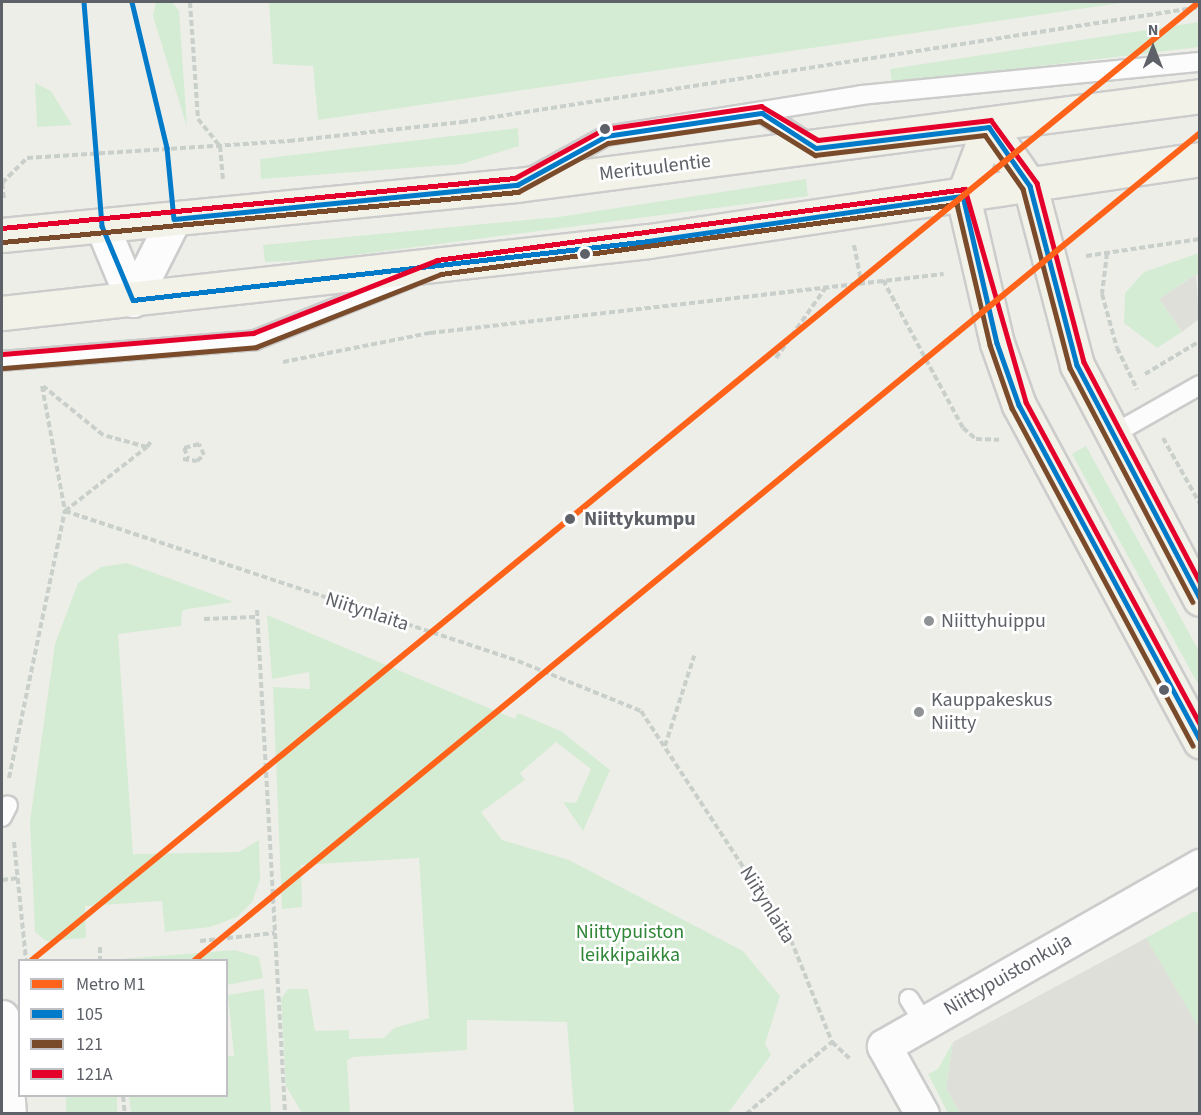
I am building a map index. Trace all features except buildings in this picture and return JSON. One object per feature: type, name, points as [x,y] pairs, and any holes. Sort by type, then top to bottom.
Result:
[{"type":"main road","name":"Merituulentie","points":[[2,235],[517,185],[988,127],[1200,96]]},
{"type":"main road","points":[[988,127],[1029,186],[1052,261],[1056,299],[1077,365],[1200,599]]},
{"type":"main road","points":[[988,127],[963,196],[997,343],[1019,405],[1200,741]]},
{"type":"main road","points":[[2,313],[439,267],[963,196],[1200,159]]},
{"type":"street","points":[[133,300],[174,219]]},
{"type":"street","points":[[102,226],[133,300]]},
{"type":"street","name":"Niittypuistonkuja","points":[[922,1113],[884,1046],[916,1011],[1200,866]]},
{"type":"street","points":[[2,1017],[9,1113]]},
{"type":"lane","points":[[517,185],[606,136],[972,81],[1200,62]]},
{"type":"lane","points":[[762,113],[816,148]]},
{"type":"lane","points":[[2,361],[255,340],[439,267]]},
{"type":"lane","points":[[1112,435],[1200,385]]},
{"type":"path","points":[[190,2],[198,119],[220,146]]},
{"type":"path","points":[[2,183],[27,158],[220,146],[462,122],[1200,7]]},
{"type":"path","points":[[1052,261],[1200,239]]},
{"type":"path","points":[[1107,253],[1102,294],[1117,348],[1200,504]]},
{"type":"path","points":[[271,363],[430,333],[981,270]]},
{"type":"path","points":[[883,280],[963,429],[976,439],[1006,438]]},
{"type":"path","points":[[776,358],[826,287]]},
{"type":"path","points":[[1145,374],[1200,341]]},
{"type":"path","points":[[34,386],[54,385]]},
{"type":"path","points":[[42,386],[103,435],[147,447]]},
{"type":"path","points":[[26,959],[19,878],[5,811],[65,511],[42,386]]},
{"type":"path","points":[[65,511],[147,447],[152,440]]},
{"type":"path","points":[[199,444],[204,455],[196,461],[185,458],[184,448],[199,444]]},
{"type":"path","name":"Niitynlaita","points":[[65,511],[518,661],[640,711],[791,940],[832,1042],[853,1063]]},
{"type":"path","points":[[257,610],[255,617],[285,1113]]},
{"type":"path","points":[[204,619],[255,617]]},
{"type":"path","points":[[665,747],[694,656]]},
{"type":"path","points":[[2,880],[19,878]]},
{"type":"path","points":[[200,941],[275,933]]},
{"type":"path","points":[[100,947],[100,959]]},
{"type":"path","points":[[746,1113],[832,1042]]},
{"type":"path","points":[[123,1097],[125,1113]]},
{"type":"shaded area","points":[[1196,274],[1199,319],[1182,332],[1159,299]]},
{"type":"shaded area","points":[[1176,922],[1199,963],[1199,1113],[960,1113],[946,1088],[953,1042]]},
{"type":"green space","points":[[156,2],[172,2],[179,11],[187,127],[153,16]]},
{"type":"green space","points":[[269,2],[1128,2],[318,120],[313,66],[273,64]]},
{"type":"green space","points":[[1199,22],[1199,47],[892,84],[890,69]]},
{"type":"green space","points":[[35,83],[51,91],[72,125],[37,127]]},
{"type":"green space","points":[[518,128],[519,146],[462,164],[261,179],[260,159]]},
{"type":"green space","points":[[806,179],[808,196],[316,260],[265,262],[263,245],[558,217]]},
{"type":"green space","points":[[1199,253],[1199,277],[1196,274],[1159,299],[1182,332],[1157,348],[1124,323],[1125,293],[1144,272]]},
{"type":"green space","points":[[1086,446],[1199,651],[1199,686],[1072,454]]},
{"type":"green space","points":[[127,563],[234,602],[182,611],[181,626],[118,634],[133,854],[239,852],[259,840],[260,880],[252,902],[237,917],[210,927],[165,932],[162,901],[85,906],[86,938],[46,941],[35,932],[30,821],[55,644],[78,583],[101,567]]},
{"type":"green space","name":"Niittypuiston leikkipaikka","points":[[267,615],[515,719],[518,713],[561,731],[610,770],[583,831],[563,802],[576,803],[591,769],[556,742],[520,773],[525,780],[481,812],[502,840],[569,860],[743,951],[780,996],[765,1044],[771,1055],[728,1113],[574,1113],[567,1022],[467,1020],[467,1050],[353,1057],[347,1060],[350,1113],[302,1113],[286,1086],[281,999],[288,989],[308,989],[315,1031],[349,1030],[349,1039],[384,1038],[394,1028],[429,1018],[419,858],[301,865],[302,907],[282,909],[273,687],[310,689],[309,672],[272,679]]},
{"type":"green space","points":[[1193,912],[1199,912],[1199,1028],[1146,938]]},
{"type":"green space","points":[[235,950],[259,957],[263,978],[228,985],[228,959],[121,959]]},
{"type":"green space","points":[[264,989],[271,1113],[131,1113],[129,1097],[228,1097],[228,1056],[234,1056],[228,995]]},
{"type":"green space","points":[[953,1042],[946,1088],[960,1113],[948,1113],[928,1074],[938,1069]]},
{"type":"green space","points":[[66,1097],[117,1097],[117,1113],[66,1113]]},
{"type":"metro line","name":"M1","points":[[33,959],[1199,2]]},
{"type":"metro line","name":"M1","points":[[196,959],[1200,133]]},
{"type":"transit line","name":"105","points":[[84,2],[102,226],[133,300],[649,241],[963,196],[997,343],[1019,405],[1200,740]]},
{"type":"transit line","name":"105","points":[[132,2],[167,148],[174,219],[517,185],[606,136],[762,113],[816,148],[989,127],[1030,186],[1077,365],[1200,598]]},
{"type":"transit line","name":"121A","points":[[2,228],[515,178],[604,129],[761,106],[818,140],[991,120],[1037,183],[1084,362],[1200,582]]},
{"type":"transit line","name":"121","points":[[3,242],[518,192],[608,143],[760,121],[815,155],[985,135],[1023,189],[1070,368],[1193,602]]},
{"type":"transit line","name":"121A","points":[[2,354],[253,333],[437,260],[965,189],[1026,402],[1200,724]]},
{"type":"transit line","name":"121","points":[[3,368],[256,347],[441,274],[957,204],[990,345],[1012,408],[1193,745]]},
{"type":"place","name":"Niittykumpu","points":[[570,519]]},
{"type":"place","name":"Niittyhuippu","points":[[929,621]]},
{"type":"place","name":"Kauppakeskus Niitty","points":[[919,712]]}]
